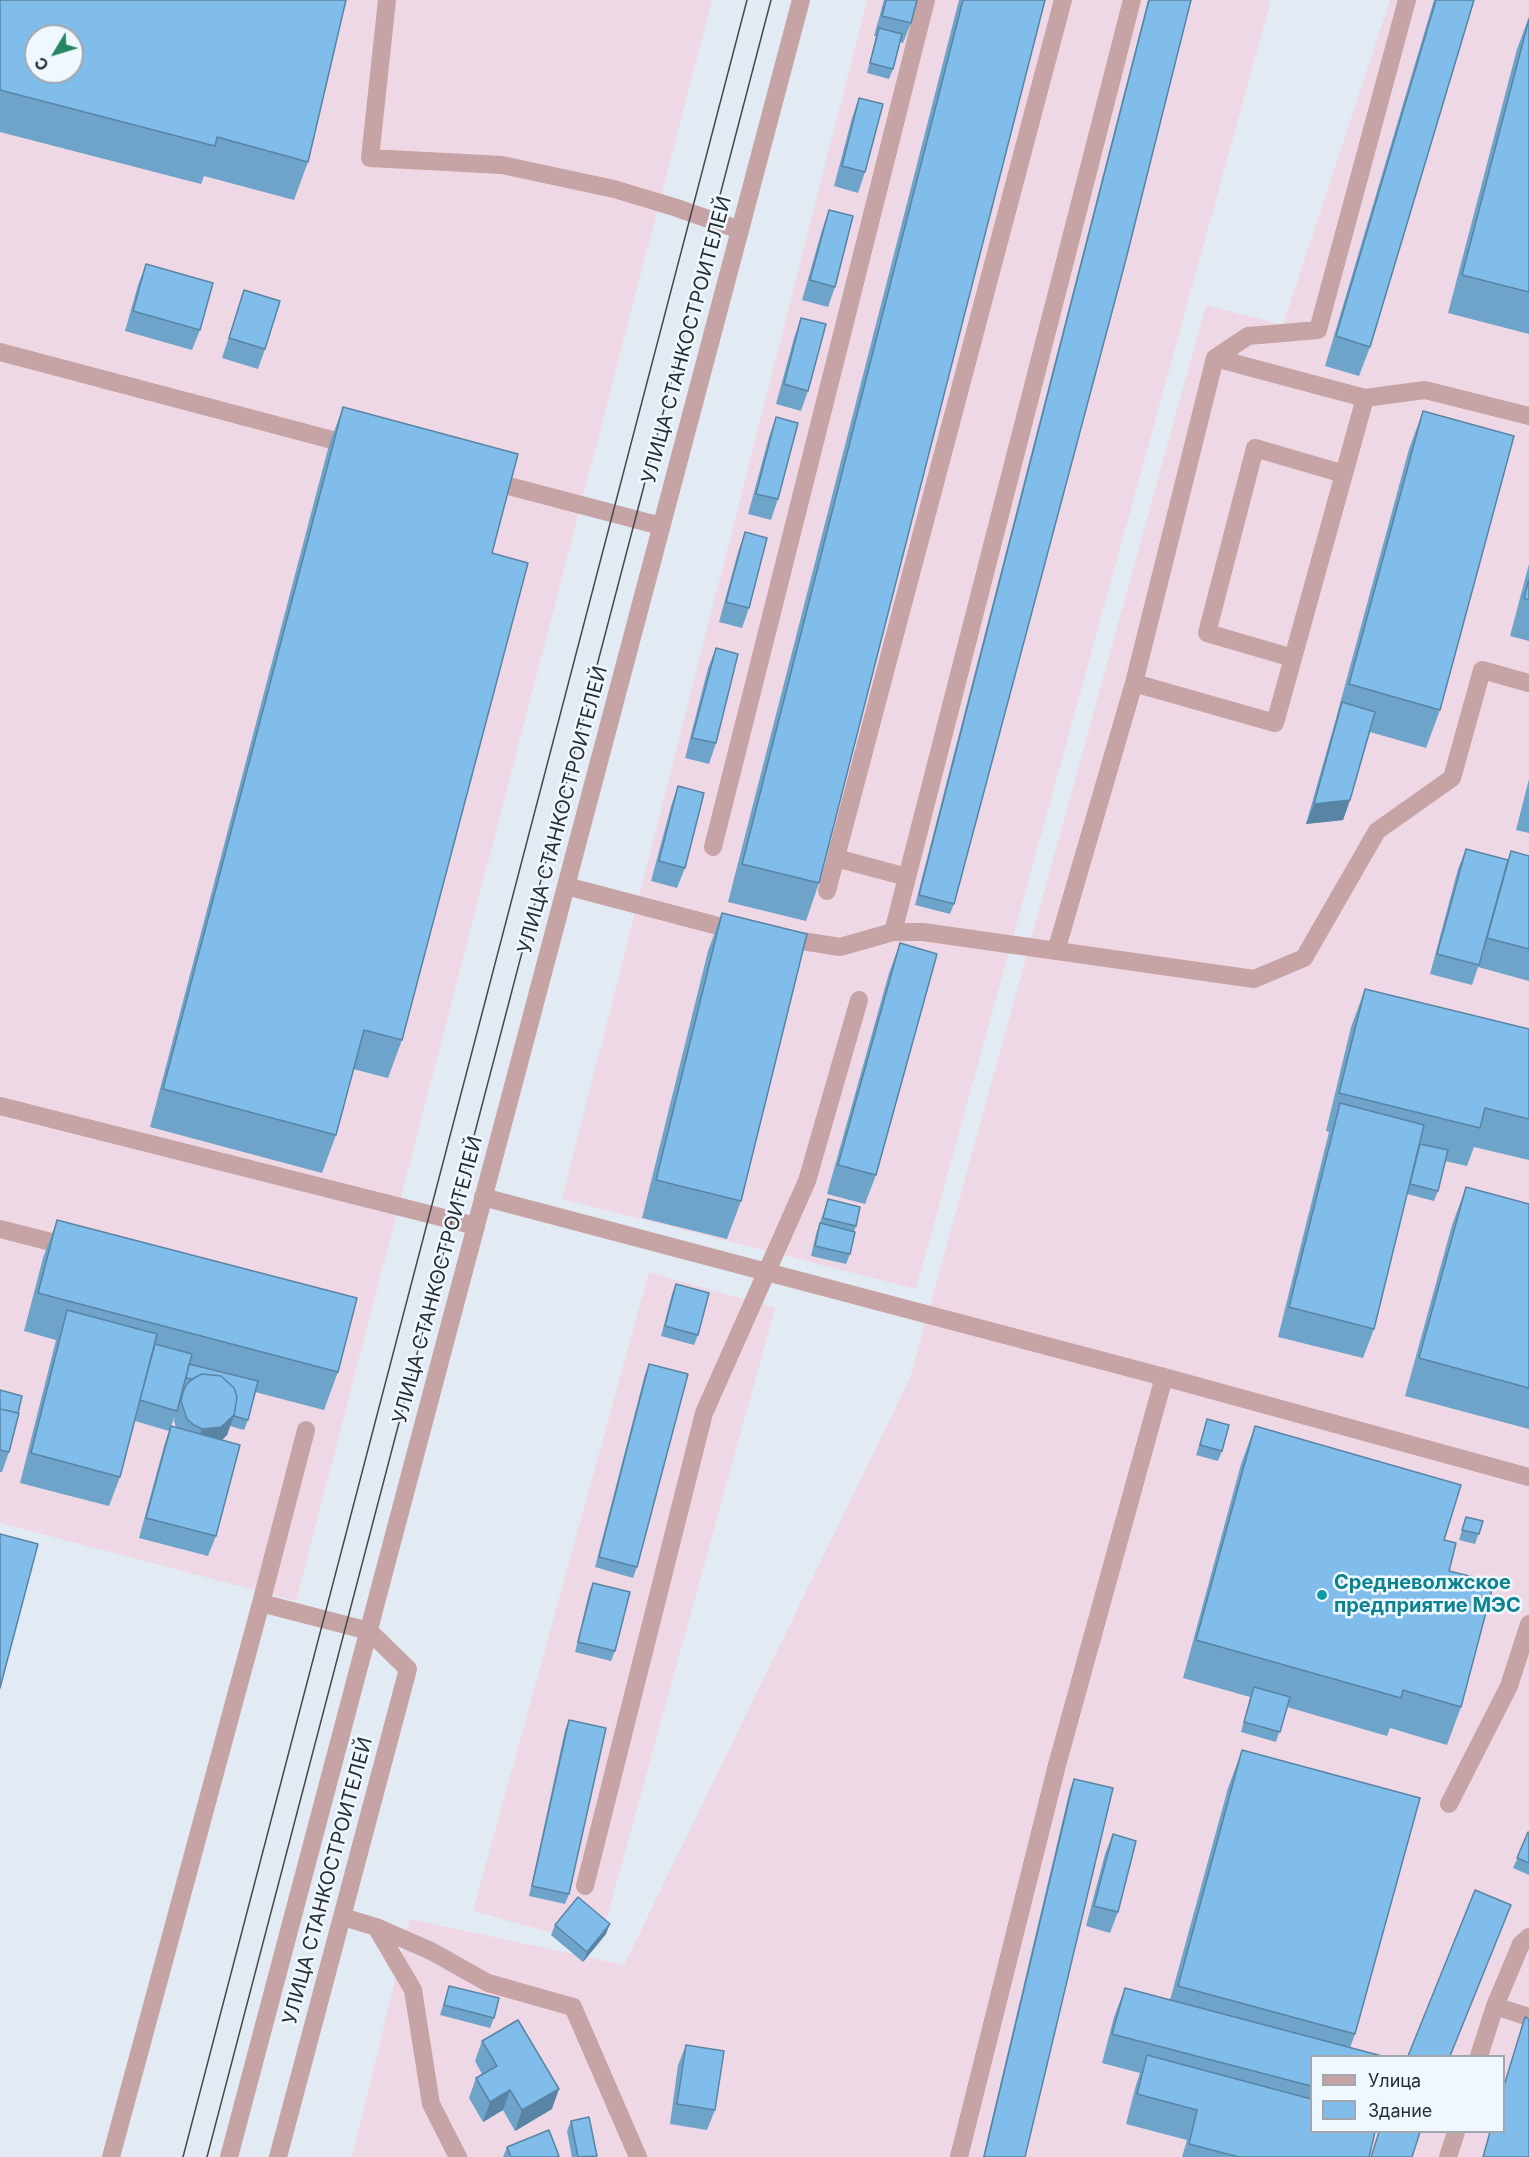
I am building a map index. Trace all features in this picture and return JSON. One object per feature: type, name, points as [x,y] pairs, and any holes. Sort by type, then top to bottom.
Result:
[{"type":"street","points":[[387,0],[370,158],[501,165],[614,189],[740,230]]},
{"type":"street","name":"УЛИЦА СТАНКОСТРОИТЕЛЕЙ","points":[[229,2157],[801,0]]},
{"type":"street","points":[[713,847],[926,0]]},
{"type":"street","points":[[828,891],[1063,0]]},
{"type":"street","points":[[893,932],[1132,0]]},
{"type":"street","points":[[1056,951],[1134,683],[1215,358],[1248,336],[1318,330],[1407,0]]},
{"type":"street","points":[[0,352],[370,450]]},
{"type":"street","points":[[1215,358],[1365,398],[1425,390],[1529,416]]},
{"type":"street","points":[[1134,683],[1275,723],[1365,398]]},
{"type":"street","points":[[1293,658],[1207,633],[1255,448],[1344,474]]},
{"type":"street","points":[[474,477],[661,526]]},
{"type":"street","points":[[566,886],[728,930],[840,947],[893,932],[923,932],[1254,979],[1304,958],[1377,831],[1452,778],[1482,670],[1529,683]]},
{"type":"street","points":[[836,858],[907,877]]},
{"type":"street","points":[[585,1886],[704,1413],[807,1181],[859,1000]]},
{"type":"street","points":[[0,1106],[476,1226]]},
{"type":"street","points":[[483,1197],[1164,1377],[1529,1477]]},
{"type":"street","points":[[0,1229],[92,1252]]},
{"type":"street","points":[[959,2157],[1057,1765],[1164,1377]]},
{"type":"street","points":[[111,2157],[306,1430]]},
{"type":"street","points":[[261,1603],[369,1631]]},
{"type":"street","points":[[1449,1804],[1509,1686],[1529,1624]]},
{"type":"street","name":"УЛИЦА СТАНКОСТРОИТЕЛЕЙ","points":[[278,2157],[408,1669],[369,1631]]},
{"type":"street","points":[[342,1917],[376,1927],[431,1951],[488,1983],[573,2007],[638,2157]]},
{"type":"street","points":[[376,1927],[413,1990],[431,2104],[458,2157]]},
{"type":"street","points":[[1479,2055],[1495,2006],[1521,1944],[1529,1937]]},
{"type":"street","points":[[1495,2006],[1529,2017]]},
{"type":"street","points":[[1448,2157],[1456,2133]]},
{"type":"shaded area","points":[[0,0],[712,0],[296,1601],[0,1523]]},
{"type":"shaded area","points":[[867,0],[1271,0],[916,1289],[562,1199]]},
{"type":"shaded area","points":[[1390,0],[1529,0],[1529,2157],[352,2157],[410,1919],[624,1965],[910,1378],[1206,305],[1283,325]]},
{"type":"shaded area","points":[[649,1272],[775,1308],[599,1946],[473,1911]]},
{"type":"building","points":[[0,0],[346,0],[308,162],[217,137],[215,146],[0,90]]},
{"type":"building","points":[[886,0],[917,0],[911,23],[882,16]]},
{"type":"building","points":[[963,0],[1045,0],[819,883],[742,864]]},
{"type":"building","points":[[1149,0],[1191,0],[1125,263],[954,904],[919,895]]},
{"type":"building","points":[[1436,0],[1474,0],[1370,347],[1336,336]]},
{"type":"building","points":[[1529,19],[1529,292],[1462,275]]},
{"type":"building","points":[[879,28],[902,34],[893,69],[870,63]]},
{"type":"building","points":[[859,98],[883,104],[865,172],[842,166]]},
{"type":"building","points":[[829,210],[853,216],[835,287],[810,280]]},
{"type":"building","points":[[146,264],[213,283],[200,330],[133,311]]},
{"type":"building","points":[[244,290],[280,301],[265,349],[229,338]]},
{"type":"building","points":[[801,318],[826,324],[808,391],[784,384]]},
{"type":"building","points":[[343,407],[518,454],[492,553],[528,563],[402,1040],[364,1030],[336,1135],[163,1089]]},
{"type":"building","points":[[1423,411],[1514,436],[1440,710],[1349,684]]},
{"type":"building","points":[[776,417],[798,423],[778,499],[756,494]]},
{"type":"building","points":[[745,532],[767,538],[749,608],[726,602]]},
{"type":"building","points":[[1529,579],[1529,600],[1524,598]]},
{"type":"building","points":[[716,648],[738,654],[716,743],[692,738]]},
{"type":"building","points":[[1342,702],[1375,712],[1350,800],[1314,804]]},
{"type":"building","points":[[678,786],[704,793],[685,868],[659,861]]},
{"type":"building","points":[[1466,849],[1508,860],[1479,965],[1437,954]]},
{"type":"building","points":[[1511,851],[1529,856],[1529,949],[1487,938]]},
{"type":"building","points":[[722,913],[807,934],[741,1201],[656,1180]]},
{"type":"building","points":[[900,943],[937,954],[876,1175],[838,1165]]},
{"type":"building","points":[[1365,989],[1529,1029],[1529,1119],[1485,1108],[1480,1128],[1339,1093]]},
{"type":"building","points":[[1340,1103],[1424,1125],[1374,1329],[1289,1307]]},
{"type":"building","points":[[1420,1144],[1448,1150],[1438,1191],[1410,1184]]},
{"type":"building","points":[[1466,1187],[1529,1204],[1529,1388],[1419,1358]]},
{"type":"building","points":[[828,1199],[860,1207],[856,1226],[823,1218]]},
{"type":"building","points":[[57,1220],[357,1298],[338,1372],[38,1293]]},
{"type":"building","points":[[820,1223],[855,1232],[850,1254],[815,1246]]},
{"type":"building","points":[[676,1284],[709,1293],[698,1335],[665,1326]]},
{"type":"building","points":[[67,1310],[157,1334],[120,1477],[31,1453]]},
{"type":"building","points":[[155,1344],[192,1354],[177,1411],[140,1400]]},
{"type":"building","points":[[189,1364],[258,1381],[248,1420],[234,1416],[237,1397],[234,1388],[221,1376],[202,1374],[192,1379],[186,1378]]},
{"type":"building","points":[[649,1364],[688,1374],[637,1567],[599,1557]]},
{"type":"building","points":[[202,1374],[221,1376],[234,1388],[237,1397],[234,1415],[221,1427],[202,1429],[187,1419],[181,1401],[183,1392],[187,1384]]},
{"type":"building","points":[[0,1390],[22,1396],[18,1413],[0,1409]]},
{"type":"building","points":[[0,1409],[19,1413],[9,1452],[0,1450]]},
{"type":"building","points":[[1207,1419],[1229,1425],[1222,1451],[1200,1445]]},
{"type":"building","points":[[171,1426],[240,1445],[216,1536],[146,1518]]},
{"type":"building","name":"Средневолжское предприятие МЭС","points":[[1255,1426],[1461,1485],[1444,1540],[1456,1543],[1449,1571],[1494,1582],[1461,1707],[1403,1690],[1401,1698],[1196,1640]]},
{"type":"building","points":[[1466,1517],[1483,1521],[1479,1534],[1462,1530]]},
{"type":"building","points":[[0,1534],[38,1544],[0,1688]]},
{"type":"building","points":[[593,1583],[630,1592],[615,1651],[578,1642]]},
{"type":"building","points":[[1254,1687],[1290,1697],[1280,1732],[1244,1722]]},
{"type":"building","points":[[569,1720],[606,1728],[569,1894],[532,1886]]},
{"type":"building","points":[[1242,1750],[1420,1798],[1355,2034],[1178,1986]]},
{"type":"building","points":[[1074,1779],[1113,1788],[1025,2157],[984,2157]]},
{"type":"building","points":[[1529,1833],[1529,1863],[1517,1858]]},
{"type":"building","points":[[1113,1834],[1136,1841],[1118,1912],[1094,1906]]},
{"type":"building","points":[[1475,1890],[1511,1905],[1450,2055],[1408,2055]]},
{"type":"building","points":[[578,1897],[610,1924],[587,1952],[555,1925]]},
{"type":"building","points":[[449,1986],[499,1998],[494,2018],[444,2005]]},
{"type":"building","points":[[1125,1988],[1378,2055],[1310,2055],[1310,2086],[1112,2034]]},
{"type":"building","points":[[1525,2017],[1529,2019],[1529,2157],[1483,2157],[1490,2133],[1505,2133],[1505,2082]]},
{"type":"building","points":[[518,2020],[559,2089],[522,2110],[510,2090],[490,2102],[476,2078],[497,2066],[482,2041]]},
{"type":"building","points":[[686,2045],[724,2051],[715,2110],[677,2104]]},
{"type":"building","points":[[1147,2055],[1310,2099],[1310,2133],[1375,2133],[1369,2157],[1239,2157],[1189,2144],[1197,2110],[1137,2094]]},
{"type":"building","points":[[589,2117],[597,2156],[578,2157],[571,2121]]},
{"type":"building","points":[[549,2130],[559,2156],[511,2157],[507,2147]]},
{"type":"building","points":[[1379,2133],[1420,2133],[1412,2157],[1371,2157]]},
{"type":"tram line","points":[[183,2157],[747,0]]},
{"type":"tram line","points":[[207,2157],[771,0]]},
{"type":"place","name":"Средневолжское предприятие МЭС","points":[[1322,1595]]}]
